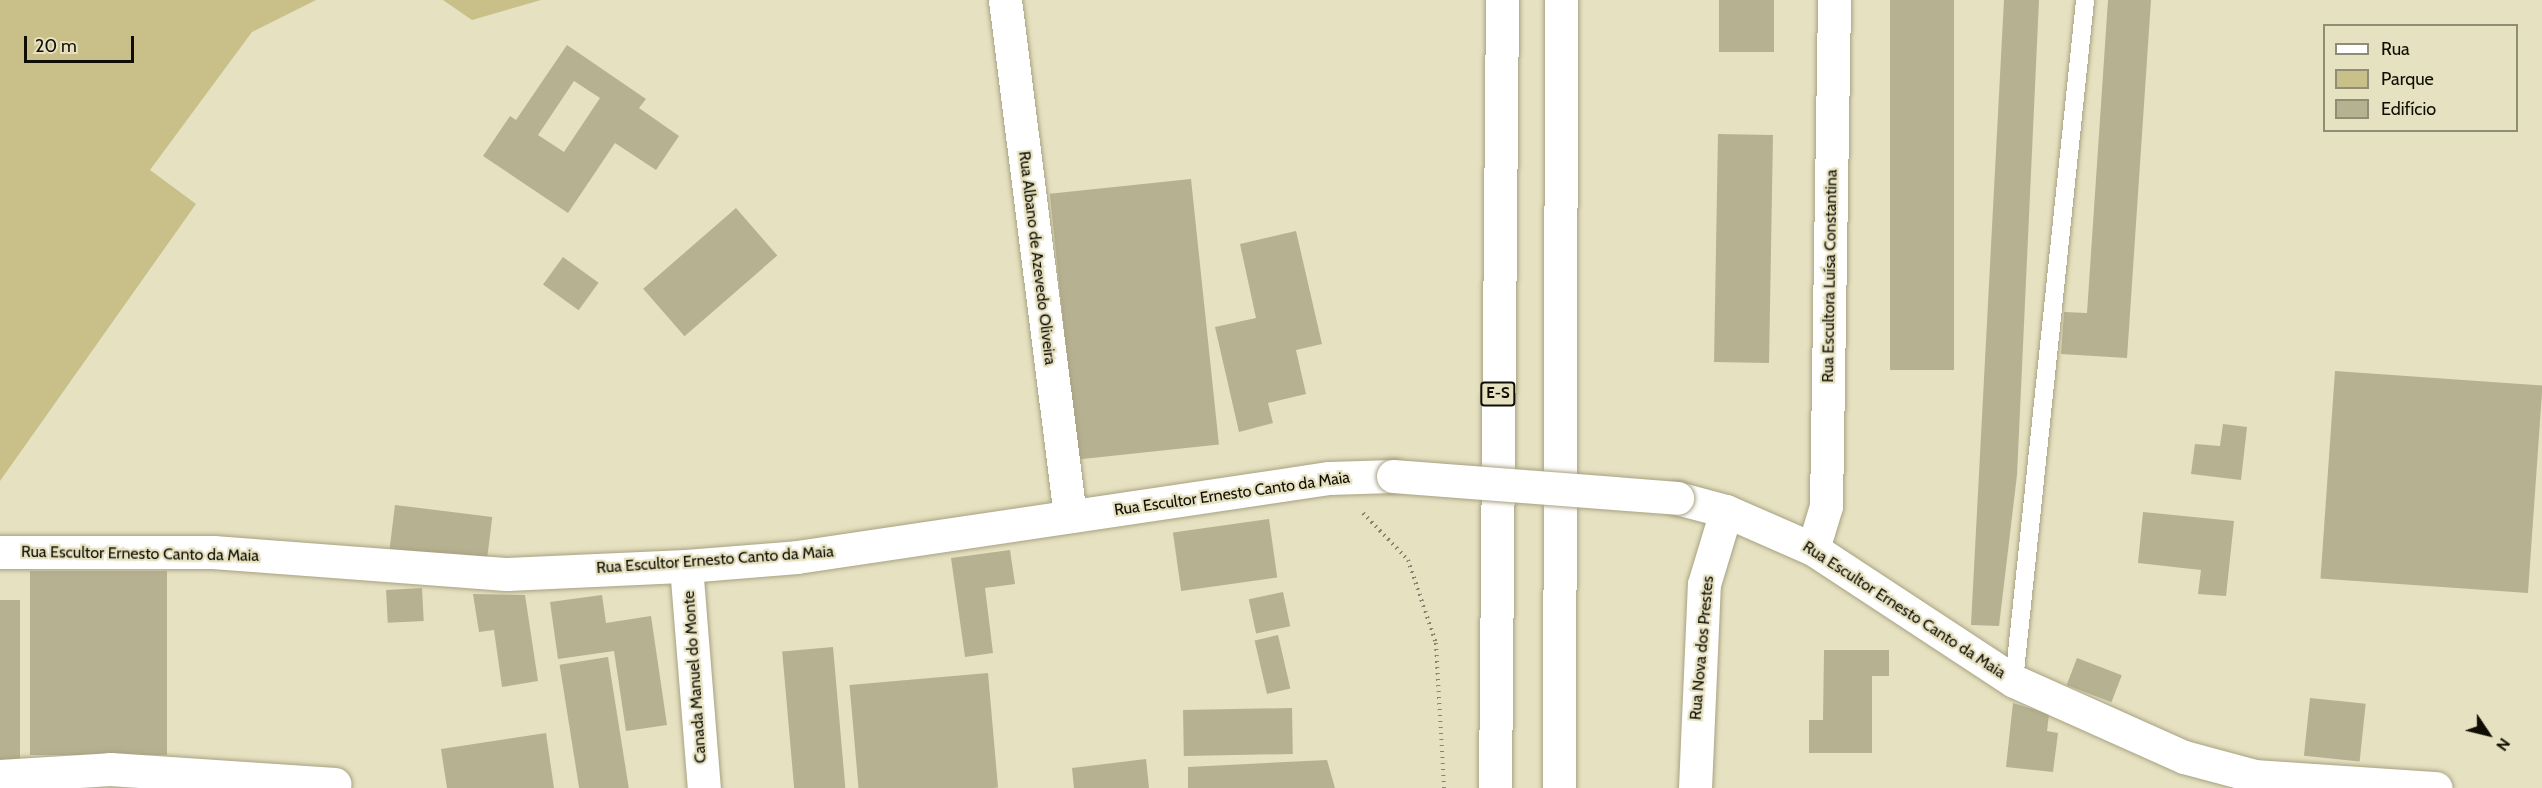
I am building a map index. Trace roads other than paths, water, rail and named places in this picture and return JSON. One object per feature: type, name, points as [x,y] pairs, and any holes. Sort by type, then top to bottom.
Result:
[{"type":"main road","name":"Rua Albano de Azevedo Oliveira","points":[[1005,0],[1070,516]]},
{"type":"main road","name":"E-S","points":[[1495,788],[1502,0]]},
{"type":"main road","points":[[1559,788],[1561,0]]},
{"type":"main road","name":"Rua Escultora Luísa Constantina","points":[[1814,549],[1826,506],[1834,0]]},
{"type":"main road","name":"Rua Escultor Ernesto Canto da Maia","points":[[0,552],[213,552],[507,574],[687,566],[797,557],[1329,478],[1393,476],[1677,498],[1726,511],[1814,549],[2014,681],[2221,769],[2255,776],[2436,788]]},
{"type":"main road","name":"Rua Nova dos Prestes","points":[[1695,788],[1704,584],[1726,511]]},
{"type":"main road","name":"Canada Manuel do Monte","points":[[687,566],[704,788]]},
{"type":"main road","points":[[0,776],[110,769],[335,784]]},
{"type":"lane","points":[[2014,681],[2085,1]]}]
